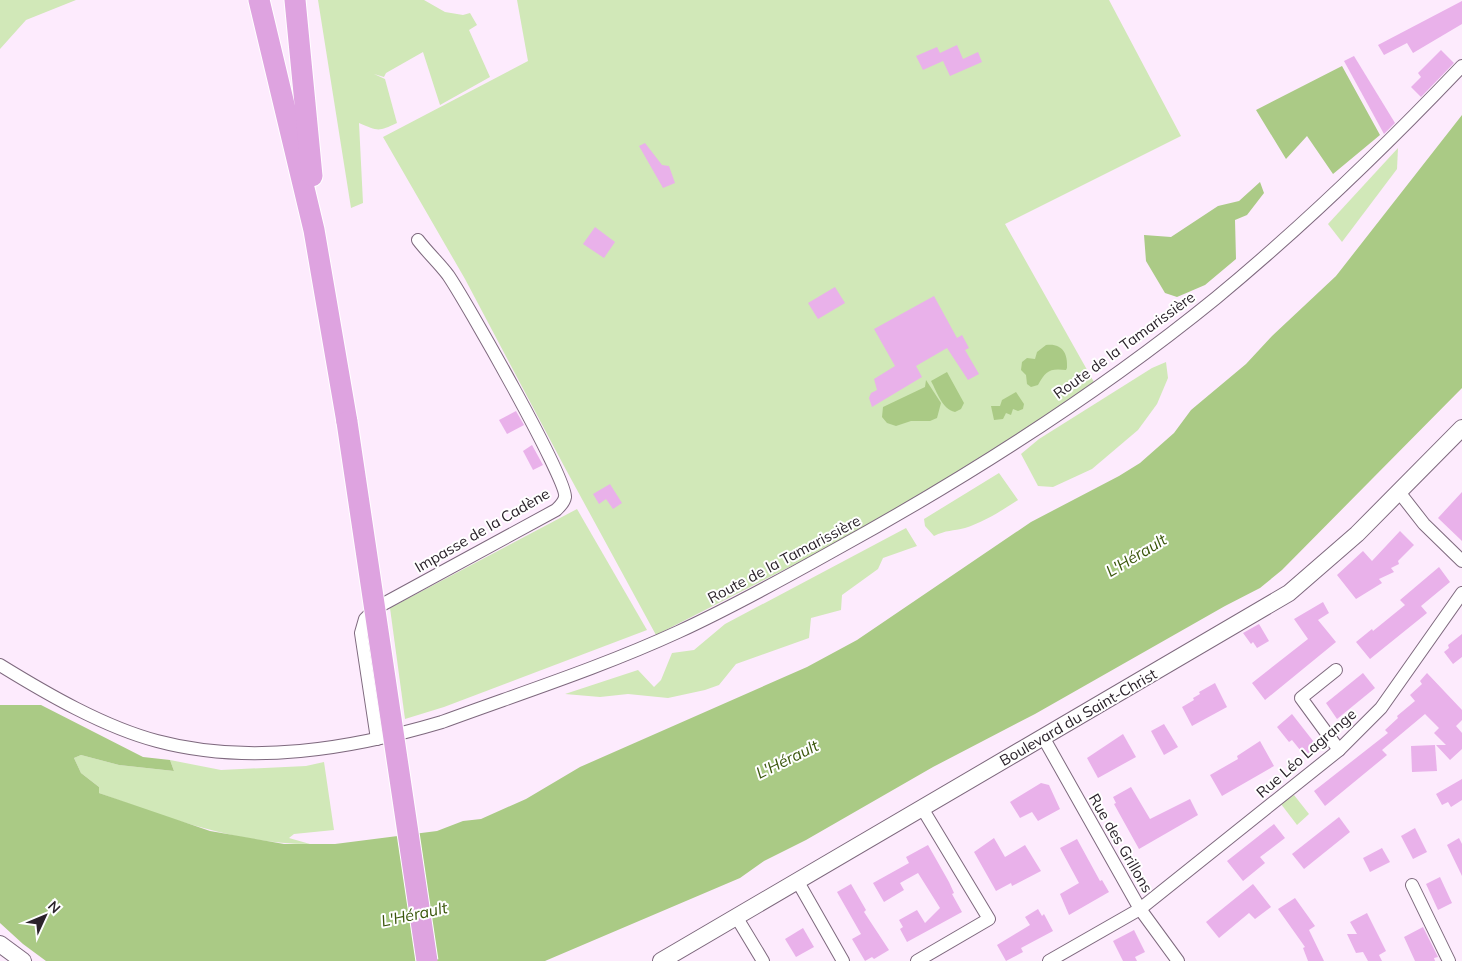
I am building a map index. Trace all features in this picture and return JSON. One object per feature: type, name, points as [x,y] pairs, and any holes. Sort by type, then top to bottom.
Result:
[{"type":"highway","points":[[260,0],[314,230],[347,422],[427,961]]},
{"type":"highway","points":[[287,0],[307,114]]},
{"type":"highway","points":[[295,0],[307,114],[314,230]]},
{"type":"street","name":"Route de la Tamarissière","points":[[0,665],[68,704],[120,728],[155,741],[221,753],[294,751],[377,738],[442,722],[662,639],[772,584],[914,506],[1116,374],[1213,300],[1346,184],[1462,66]]},
{"type":"street","name":"Impasse de la Cadène","points":[[377,738],[361,633],[365,619],[376,608],[556,510],[565,498],[564,491],[548,454],[484,336],[448,275],[418,240]]},
{"type":"street","name":"Boulevard du Saint-Christ","points":[[660,961],[737,918],[1289,593],[1358,534],[1462,428]]},
{"type":"street","points":[[1399,492],[1424,524],[1462,561]]},
{"type":"street","name":"Rue Léo Lagrange","points":[[1048,961],[1140,909],[1338,750],[1381,708],[1462,593]]},
{"type":"street","points":[[1336,670],[1301,698],[1338,750]]},
{"type":"street","name":"Rue des Grillons","points":[[1043,737],[1140,909],[1178,961]]},
{"type":"street","points":[[918,961],[989,919],[922,808]]},
{"type":"street","points":[[798,882],[843,961]]},
{"type":"street","points":[[1412,885],[1449,961]]},
{"type":"street","points":[[737,918],[764,961]]},
{"type":"street","points":[[0,944],[22,961]]},
{"type":"shaded area","points":[[0,0],[76,0],[26,20],[0,49]]},
{"type":"shaded area","points":[[318,0],[424,0],[445,12],[463,15],[470,13],[477,25],[469,30],[490,77],[440,105],[423,52],[386,73],[384,77],[374,74],[385,79],[397,123],[378,129],[359,123],[363,203],[351,208]]},
{"type":"shaded area","points":[[517,0],[1109,0],[1181,136],[1005,224],[1095,384],[903,509],[656,635],[465,279],[383,137],[528,61]]},
{"type":"shaded area","points":[[1342,66],[1380,135],[1333,174],[1307,136],[1286,159],[1256,110]]},
{"type":"shaded area","points":[[1398,148],[1397,169],[1342,242],[1328,224]]},
{"type":"shaded area","points":[[1260,182],[1264,193],[1247,215],[1235,220],[1236,259],[1205,285],[1177,297],[1165,293],[1146,261],[1144,235],[1171,237],[1218,206],[1239,201]]},
{"type":"shaded area","points":[[1166,362],[1168,378],[1157,404],[1138,430],[1092,469],[1053,487],[1038,486],[1021,454],[1039,439],[1152,368]]},
{"type":"shaded area","points":[[999,473],[1018,500],[986,519],[965,528],[934,536],[925,526],[924,519]]},
{"type":"shaded area","points":[[577,509],[647,630],[444,707],[405,719],[390,608]]},
{"type":"shaded area","points":[[906,528],[917,546],[883,558],[878,569],[842,595],[841,610],[811,618],[809,638],[736,664],[719,685],[668,698],[628,694],[600,697],[565,694],[638,670],[654,687],[661,680],[672,653],[694,650],[725,624]]},
{"type":"shaded area","points":[[81,755],[119,765],[174,771],[170,760],[221,770],[306,766],[324,762],[334,830],[294,834],[289,838],[310,844],[283,843],[256,840],[176,820],[99,793],[99,787],[81,773],[74,758]]},
{"type":"shaded area","points":[[1294,795],[1309,814],[1297,825],[1281,804]]},
{"type":"water","name":"L'Hérault","points":[[1462,115],[1462,388],[1282,570],[1260,588],[1035,714],[933,767],[806,840],[764,861],[740,878],[545,961],[46,961],[23,944],[0,923],[0,705],[41,705],[143,757],[170,760],[174,771],[119,765],[81,755],[74,758],[81,773],[99,787],[99,793],[210,831],[284,844],[335,844],[437,831],[463,821],[481,819],[526,799],[580,767],[807,667],[857,640],[1031,522],[1140,463],[1174,433],[1191,410],[1246,364],[1272,336],[1336,276]]},
{"type":"water","points":[[1046,345],[1060,347],[1063,350],[1067,368],[1066,370],[1052,370],[1043,376],[1038,385],[1031,387],[1027,384],[1026,375],[1021,370],[1022,362],[1027,358],[1035,359],[1037,352]]},
{"type":"water","points":[[947,372],[964,403],[961,409],[955,412],[943,404],[931,381]]},
{"type":"water","points":[[926,380],[941,403],[937,418],[930,421],[911,421],[896,426],[887,423],[882,417],[883,407],[925,387]]},
{"type":"water","points":[[1016,392],[1024,404],[1023,409],[1018,411],[1013,409],[1011,415],[1006,413],[1003,419],[994,420],[991,406],[1000,406],[1002,400]]},
{"type":"building","points":[[1462,1],[1462,24],[1413,53],[1407,43],[1384,55],[1378,45]]},
{"type":"building","points":[[957,45],[963,59],[978,52],[982,62],[950,76],[943,61],[923,70],[916,56],[937,47],[940,53]]},
{"type":"building","points":[[1441,50],[1454,63],[1421,97],[1411,87],[1421,77],[1418,73]]},
{"type":"building","points":[[1354,56],[1395,123],[1384,134],[1344,61]]},
{"type":"building","points":[[645,143],[662,165],[669,166],[675,183],[663,188],[639,146]]},
{"type":"building","points":[[595,227],[615,242],[604,258],[583,244]]},
{"type":"building","points":[[835,287],[845,303],[818,319],[808,303]]},
{"type":"building","points":[[934,296],[957,338],[962,335],[969,348],[965,350],[979,374],[968,380],[947,348],[916,366],[922,377],[872,407],[869,398],[871,393],[877,390],[874,379],[895,366],[874,329]]},
{"type":"building","points":[[516,411],[524,425],[507,434],[499,420]]},
{"type":"building","points":[[532,445],[543,465],[533,470],[523,451]]},
{"type":"building","points":[[610,484],[622,503],[613,509],[606,499],[599,504],[593,494]]},
{"type":"building","points":[[1462,492],[1462,541],[1438,518]]},
{"type":"building","points":[[1400,531],[1414,545],[1398,561],[1399,564],[1391,568],[1394,572],[1379,579],[1382,583],[1356,599],[1337,575],[1363,551],[1372,561]]},
{"type":"building","points":[[1439,567],[1450,582],[1421,606],[1427,613],[1370,659],[1356,642],[1405,605],[1400,600]]},
{"type":"building","points":[[1323,602],[1329,613],[1318,620],[1336,642],[1265,700],[1252,683],[1308,639],[1294,619]]},
{"type":"building","points":[[1259,624],[1269,641],[1257,648],[1253,642],[1251,644],[1243,633]]},
{"type":"building","points":[[1462,634],[1462,657],[1453,664],[1444,652],[1449,648],[1448,645]]},
{"type":"building","points":[[1363,673],[1375,688],[1337,719],[1326,703]]},
{"type":"building","points":[[1427,673],[1462,710],[1462,720],[1456,726],[1462,733],[1462,749],[1450,760],[1436,745],[1446,745],[1434,733],[1439,728],[1425,714],[1382,750],[1387,755],[1325,806],[1314,791],[1388,733],[1385,730],[1398,718],[1397,716],[1415,701],[1410,695],[1422,684],[1420,681]]},
{"type":"building","points":[[1215,683],[1227,707],[1192,726],[1182,707],[1194,700],[1193,698],[1200,694],[1199,692]]},
{"type":"building","points":[[1292,714],[1317,746],[1305,756],[1292,740],[1289,742],[1277,727]]},
{"type":"building","points":[[1164,724],[1178,747],[1164,755],[1151,731]]},
{"type":"building","points":[[1123,734],[1136,757],[1098,778],[1087,758]]},
{"type":"building","points":[[1260,741],[1274,766],[1222,796],[1210,775],[1238,759],[1237,756]]},
{"type":"building","points":[[1435,745],[1437,771],[1412,772],[1411,746]]},
{"type":"building","points":[[1462,779],[1462,800],[1451,807],[1448,802],[1442,805],[1436,794]]},
{"type":"building","points":[[1041,783],[1049,785],[1060,809],[1038,821],[1032,812],[1020,818],[1010,802]]},
{"type":"building","points":[[1131,787],[1150,819],[1190,799],[1198,815],[1139,849],[1114,804],[1116,803],[1113,797]]},
{"type":"building","points":[[1339,817],[1350,832],[1304,869],[1292,854]]},
{"type":"building","points":[[1274,824],[1285,838],[1260,857],[1265,863],[1243,881],[1227,861]]},
{"type":"building","points":[[1415,828],[1427,852],[1413,859],[1401,836]]},
{"type":"building","points":[[994,838],[1005,857],[1025,845],[1041,871],[1012,886],[1011,883],[996,891],[974,852]]},
{"type":"building","points":[[1459,838],[1462,844],[1462,876],[1447,845]]},
{"type":"building","points":[[1077,839],[1100,881],[1102,880],[1109,892],[1069,915],[1060,894],[1079,883],[1060,848]]},
{"type":"building","points":[[928,845],[949,882],[954,893],[952,894],[962,912],[907,942],[900,929],[903,927],[899,920],[917,910],[925,923],[940,908],[918,873],[900,883],[904,890],[884,902],[873,883],[909,863],[906,857]]},
{"type":"building","points":[[1382,848],[1390,862],[1370,872],[1363,858]]},
{"type":"building","points":[[1440,877],[1452,903],[1438,910],[1426,884]]},
{"type":"building","points":[[851,884],[866,910],[864,912],[889,950],[874,959],[872,957],[865,961],[852,939],[861,934],[837,892]]},
{"type":"building","points":[[1253,884],[1271,907],[1255,919],[1249,913],[1219,938],[1206,922]]},
{"type":"building","points":[[1295,898],[1315,926],[1309,930],[1324,961],[1308,961],[1303,948],[1305,947],[1278,909]]},
{"type":"building","points":[[1038,909],[1042,916],[1044,914],[1053,931],[1021,948],[1023,952],[1006,961],[997,945],[1030,925],[1025,917]]},
{"type":"building","points":[[1367,913],[1386,951],[1379,955],[1382,961],[1368,961],[1363,952],[1356,953],[1347,934],[1357,934],[1350,922]]},
{"type":"building","points":[[1423,927],[1438,957],[1434,958],[1435,961],[1415,961],[1404,937]]},
{"type":"building","points":[[803,928],[814,947],[796,957],[785,939]]},
{"type":"building","points":[[1134,930],[1145,952],[1135,957],[1137,961],[1123,961],[1113,941]]}]
